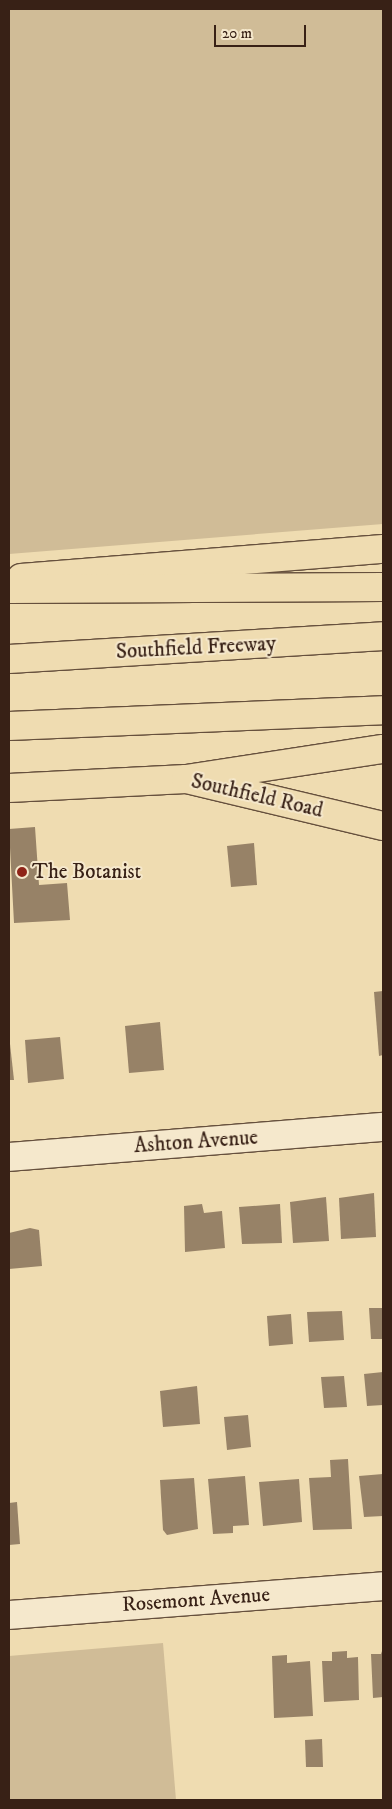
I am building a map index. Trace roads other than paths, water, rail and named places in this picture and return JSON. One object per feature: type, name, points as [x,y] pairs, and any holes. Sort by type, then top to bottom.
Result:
[{"type":"main road","points":[[9,579],[383,549]]},
{"type":"main road","points":[[9,589],[383,587]]},
{"type":"main road","name":"Southfield Freeway","points":[[9,659],[383,636]]},
{"type":"main road","points":[[9,726],[383,710]]},
{"type":"main road","points":[[186,779],[383,749]]},
{"type":"main road","name":"Southfield Road","points":[[9,788],[186,779],[383,826]]},
{"type":"street","name":"Ashton Avenue","points":[[9,1157],[383,1127]]},
{"type":"street","name":"Rosemont Avenue","points":[[9,1615],[383,1586]]},
{"type":"place","name":"The Botanist","points":[[22,872]]}]
